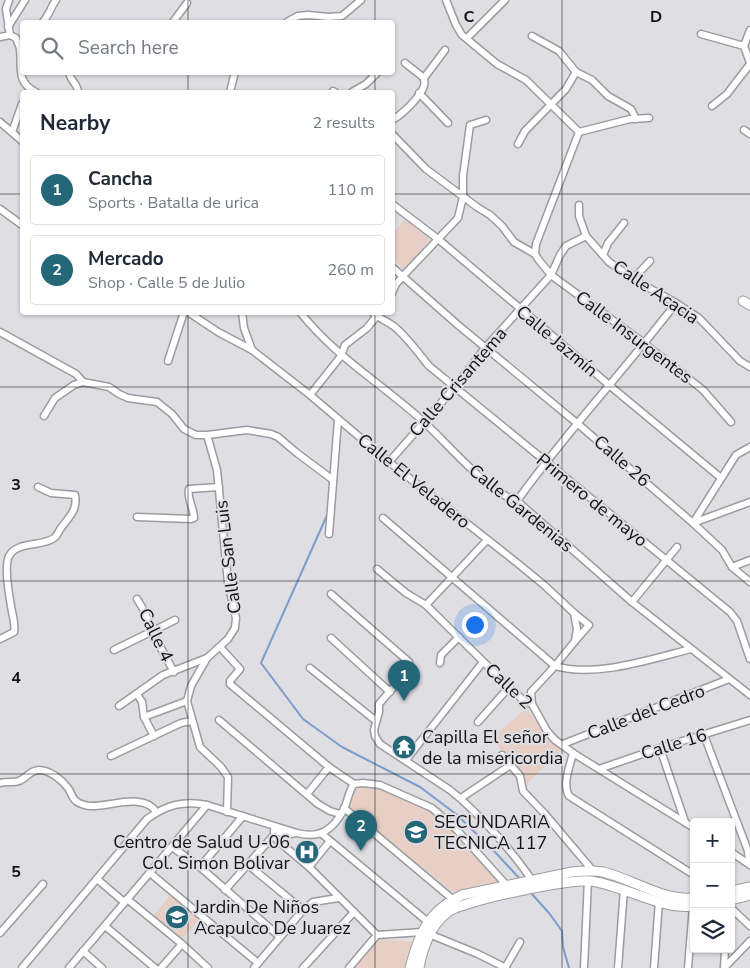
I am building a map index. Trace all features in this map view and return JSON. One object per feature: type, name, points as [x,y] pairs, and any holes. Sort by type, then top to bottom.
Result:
[{"type":"main road","points":[[419,968],[428,922],[446,903],[513,893],[572,872],[593,871],[604,873],[690,903]]},
{"type":"main road","points":[[410,968],[415,949],[426,933],[462,895],[506,885],[588,880],[624,889],[673,906],[690,904]]},
{"type":"main road","points":[[735,890],[750,887]]},
{"type":"main road","points":[[735,899],[750,895]]},
{"type":"street","points":[[9,0],[6,9],[10,35]]},
{"type":"street","points":[[8,27],[25,0]]},
{"type":"street","points":[[45,20],[56,0]]},
{"type":"street","points":[[291,20],[298,16],[308,15],[328,20],[342,16],[361,0]]},
{"type":"street","points":[[446,0],[456,26],[467,38],[497,64],[526,80],[579,132]]},
{"type":"street","points":[[467,38],[505,0]]},
{"type":"street","points":[[175,20],[187,4]]},
{"type":"street","points":[[712,106],[727,94],[750,64],[744,46],[750,30]]},
{"type":"street","points":[[701,34],[744,46]]},
{"type":"street","points":[[0,37],[10,35],[16,38],[20,46]]},
{"type":"street","points":[[532,36],[559,51],[576,72],[592,80],[608,96],[630,109],[636,119]]},
{"type":"street","points":[[395,122],[419,94],[424,86],[424,78],[445,50]]},
{"type":"street","points":[[405,63],[424,78]]},
{"type":"street","points":[[518,144],[525,131],[566,89],[576,72]]},
{"type":"street","points":[[21,75],[28,90]]},
{"type":"street","points":[[69,75],[78,90]]},
{"type":"street","points":[[230,90],[234,75]]},
{"type":"street","points":[[356,90],[366,84],[375,75]]},
{"type":"street","points":[[419,94],[448,123]]},
{"type":"street","points":[[12,132],[20,110]]},
{"type":"street","points":[[395,118],[401,115]]},
{"type":"street","points":[[579,132],[636,119],[649,118]]},
{"type":"street","points":[[395,286],[458,218],[463,197],[463,176],[470,125],[486,120]]},
{"type":"street","points":[[0,122],[20,139]]},
{"type":"street","points":[[395,137],[426,169],[490,215],[514,242],[536,254],[536,244],[579,132]]},
{"type":"street","points":[[579,205],[579,216],[586,236]]},
{"type":"street","name":"Calle Jazmín","points":[[395,206],[438,240],[609,386],[721,478]]},
{"type":"street","points":[[0,209],[20,224]]},
{"type":"street","points":[[603,255],[608,243],[624,223]]},
{"type":"street","name":"Calle Acacia","points":[[586,236],[609,262],[633,279],[699,318],[740,361],[750,367]]},
{"type":"street","name":"Calle Crisantema","points":[[389,462],[455,387],[485,348],[551,275],[566,246],[586,236]]},
{"type":"street","name":"Calle Insurgentes","points":[[536,254],[551,275],[645,344],[703,390],[731,422]]},
{"type":"street","points":[[633,279],[650,261]]},
{"type":"street","name":"Calle 26","points":[[395,269],[485,348],[578,424],[693,523],[722,550],[732,567],[750,582]]},
{"type":"street","points":[[517,501],[545,462],[645,344],[676,303]]},
{"type":"street","points":[[168,360],[183,315]]},
{"type":"street","name":"Calle El Veladero","points":[[192,315],[218,332],[252,350],[544,585],[574,614],[589,625],[575,640]]},
{"type":"street","points":[[242,315],[244,328],[252,350]]},
{"type":"street","name":"Calle Gardenias","points":[[302,315],[341,356],[425,422],[501,494],[517,501],[632,602],[750,695]]},
{"type":"street","points":[[310,395],[341,356],[345,345],[367,328],[375,315]]},
{"type":"street","name":"Primero de mayo","points":[[378,315],[393,325],[423,357],[428,366],[730,612],[737,621],[750,659]]},
{"type":"street","points":[[0,332],[76,374],[83,382]]},
{"type":"street","points":[[44,416],[55,398],[74,385],[83,382],[110,387],[128,398],[157,402],[172,414],[184,429],[196,435],[247,430],[271,434],[278,437],[333,480]]},
{"type":"street","points":[[329,534],[338,420]]},
{"type":"street","name":"Calle San Luis","points":[[119,706],[163,675],[207,658],[233,633],[236,618],[228,583],[219,487],[213,453],[207,435]]},
{"type":"street","points":[[693,523],[736,455],[750,447]]},
{"type":"street","points":[[0,639],[14,632],[15,628],[7,566],[9,556],[28,545],[55,538],[72,515],[75,494],[51,493],[38,487]]},
{"type":"street","points":[[137,517],[191,519],[195,516],[190,504],[189,489],[219,487]]},
{"type":"street","points":[[693,523],[750,502]]},
{"type":"street","points":[[383,518],[555,666],[574,670],[609,668],[636,663],[691,648]]},
{"type":"street","points":[[426,605],[486,540]]},
{"type":"street","points":[[632,602],[677,547]]},
{"type":"street","points":[[732,567],[750,560]]},
{"type":"street","name":"Calle 2","points":[[377,569],[406,593],[426,605],[509,687],[524,701],[532,704],[547,731],[555,740],[563,744],[572,753],[690,825]]},
{"type":"street","points":[[331,594],[409,662],[410,665],[409,669],[379,704],[375,736],[380,744],[461,798],[501,842],[534,884]]},
{"type":"street","name":"Calle 4","points":[[137,598],[142,604],[151,631],[174,672]]},
{"type":"street","points":[[532,704],[531,692],[555,666],[575,640],[577,629],[574,614]]},
{"type":"street","points":[[114,650],[175,620]]},
{"type":"street","points":[[440,663],[442,656],[459,637]]},
{"type":"street","points":[[331,638],[390,692]]},
{"type":"street","points":[[220,647],[240,669],[229,683],[329,767],[354,784],[380,785],[432,808],[456,829],[513,893]]},
{"type":"street","points":[[207,658],[191,686],[187,701],[200,747],[221,767],[228,777],[227,812]]},
{"type":"street","points":[[406,760],[483,662]]},
{"type":"street","points":[[310,668],[376,721]]},
{"type":"street","name":"Calle del Cedro","points":[[563,744],[729,679]]},
{"type":"street","points":[[478,722],[509,687]]},
{"type":"street","points":[[137,694],[142,702],[144,717],[154,736]]},
{"type":"street","points":[[144,717],[187,701]]},
{"type":"street","points":[[219,720],[307,794],[330,811],[340,814]]},
{"type":"street","name":"Calle 16","points":[[599,769],[750,720]]},
{"type":"street","points":[[111,756],[181,723],[192,721]]},
{"type":"street","points":[[704,736],[748,850],[750,864]]},
{"type":"street","points":[[660,748],[685,822]]},
{"type":"street","points":[[572,753],[566,784],[566,791],[569,796],[690,872]]},
{"type":"street","points":[[502,755],[512,764],[520,776],[523,791],[593,871]]},
{"type":"street","points":[[461,798],[512,764]]},
{"type":"street","points":[[307,794],[329,767]]},
{"type":"street","points":[[0,782],[20,781],[32,771],[46,771],[58,778],[68,788],[75,801],[88,806],[104,806],[119,802],[142,802],[154,807],[156,812]]},
{"type":"street","points":[[22,968],[146,819],[156,812],[181,803],[193,802],[243,816],[274,830],[306,836],[322,834],[330,828],[344,808],[346,799],[354,784]]},
{"type":"street","points":[[69,968],[207,805]]},
{"type":"street","points":[[344,808],[456,902]]},
{"type":"street","points":[[200,867],[243,816]]},
{"type":"street","points":[[225,890],[274,830]]},
{"type":"street","points":[[274,830],[277,840],[309,867],[377,935],[426,933],[478,954],[506,968],[520,942]]},
{"type":"street","points":[[322,834],[428,922]]},
{"type":"street","points":[[309,867],[330,841]]},
{"type":"street","points":[[172,846],[200,867],[280,937]]},
{"type":"street","points":[[735,855],[750,864]]},
{"type":"street","points":[[247,864],[303,910]]},
{"type":"street","points":[[150,873],[256,966],[303,910],[312,902],[338,898]]},
{"type":"street","points":[[96,879],[182,944],[206,968]]},
{"type":"street","points":[[584,968],[588,880]]},
{"type":"street","points":[[0,933],[43,884]]},
{"type":"street","points":[[618,968],[624,889]]},
{"type":"street","points":[[654,968],[658,901]]},
{"type":"street","points":[[688,968],[693,908]]},
{"type":"street","points":[[303,968],[354,912]]},
{"type":"street","points":[[735,912],[750,926]]},
{"type":"street","points":[[105,926],[155,968]]},
{"type":"street","points":[[349,968],[377,935]]},
{"type":"street","points":[[724,968],[750,940]]},
{"type":"street","points":[[161,968],[182,944]]},
{"type":"street","points":[[83,951],[102,968]]},
{"type":"street","points":[[724,953],[724,968]]},
{"type":"shaded area","points":[[405,219],[430,239],[405,270],[395,260],[395,231]]},
{"type":"shaded area","points":[[526,708],[553,743],[563,748],[527,784],[492,738]]},
{"type":"shaded area","name":"SECUNDARIA TECNICA 117","points":[[360,786],[373,786],[401,796],[433,813],[447,824],[500,881],[453,892],[361,819],[349,805],[352,794]]},
{"type":"shaded area","name":"Jardin De Niños Acapulco De Juarez","points":[[172,893],[201,917],[182,940],[153,916]]},
{"type":"shaded area","points":[[380,939],[415,942],[408,968],[354,968]]},
{"type":"waterway","points":[[328,513],[261,663],[303,719],[342,747],[420,787],[456,814],[520,879]]},
{"type":"waterway","points":[[531,893],[562,931],[563,947],[569,968]]},
{"type":"place","name":"Cancha","points":[[404,701]]},
{"type":"place","name":"Capilla El señor de la misericordia","points":[[404,747]]},
{"type":"place","name":"SECUNDARIA TECNICA 117","points":[[416,832]]},
{"type":"place","name":"Mercado","points":[[361,851]]},
{"type":"place","name":"Centro de Salud U-06 Col. Simon Bolivar","points":[[307,852]]},
{"type":"place","name":"Jardin De Niños Acapulco De Juarez","points":[[177,917]]}]
